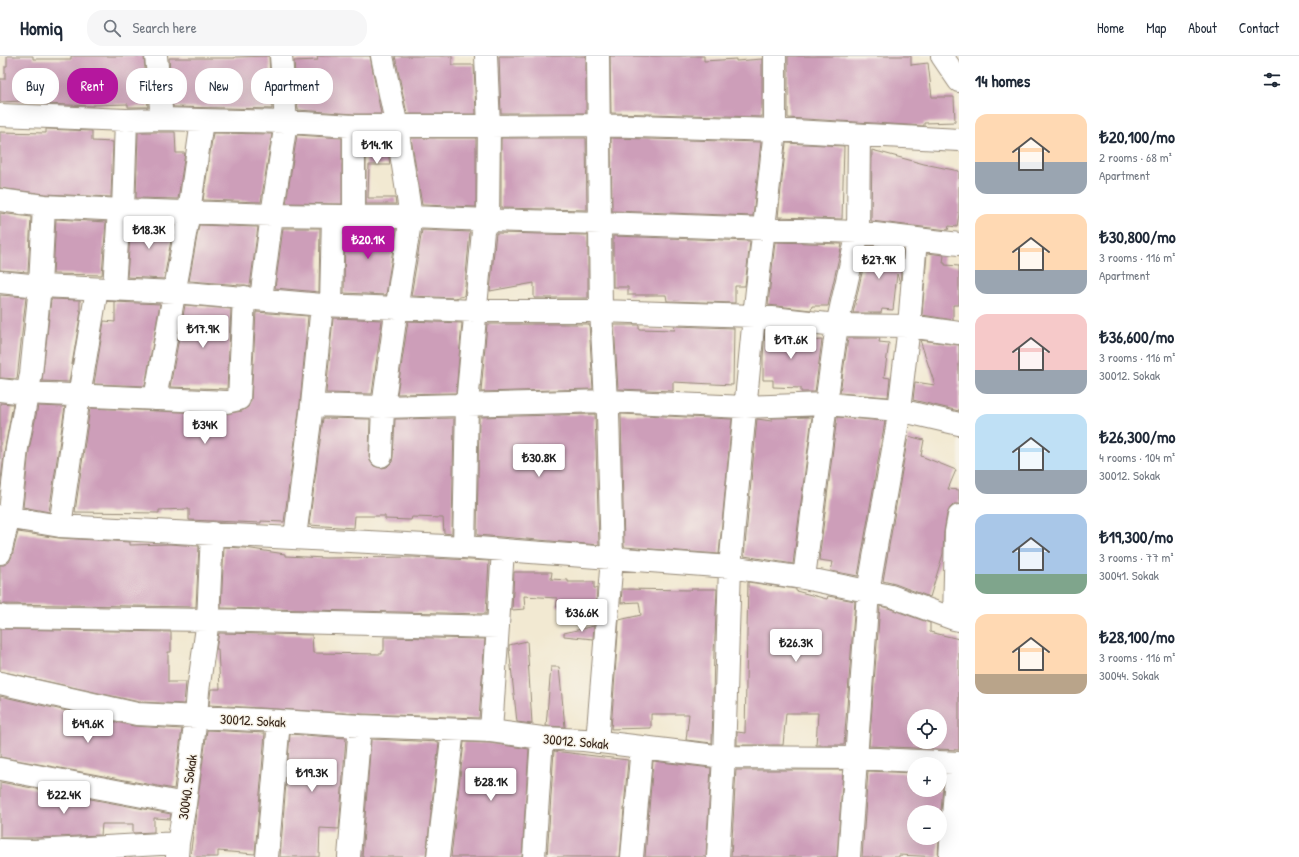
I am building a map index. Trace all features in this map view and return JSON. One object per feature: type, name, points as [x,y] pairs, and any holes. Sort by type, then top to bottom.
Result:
[{"type":"street","points":[[156,56],[162,119]]},
{"type":"street","points":[[0,390],[79,396],[226,402],[239,399],[253,298],[272,215],[286,122],[281,56]]},
{"type":"street","points":[[381,456],[383,407],[411,217],[397,127],[382,56]]},
{"type":"street","points":[[464,546],[467,404],[483,231],[488,220],[489,126],[486,56]]},
{"type":"street","points":[[596,742],[612,558],[608,414],[601,312],[598,56]]},
{"type":"street","points":[[718,857],[724,757],[730,567],[763,229],[776,130],[775,56]]},
{"type":"street","points":[[942,56],[959,81]]},
{"type":"street","points":[[0,115],[126,120],[162,119],[286,122],[397,127],[599,125],[776,130],[959,140]]},
{"type":"street","points":[[60,526],[79,396],[105,289],[121,209],[126,120]]},
{"type":"street","points":[[155,399],[189,212],[202,121]]},
{"type":"street","points":[[354,126],[354,216]]},
{"type":"street","points":[[804,578],[837,325],[858,232],[859,135]]},
{"type":"street","points":[[0,200],[44,206],[189,212],[411,217],[858,232],[959,244]]},
{"type":"street","points":[[0,553],[4,517],[26,393],[31,374],[40,286],[44,206]]},
{"type":"street","points":[[295,537],[327,305],[333,216]]},
{"type":"street","points":[[849,857],[868,592],[899,410],[909,326],[916,239]]},
{"type":"street","points":[[0,282],[40,286],[175,292],[327,305],[475,311],[601,312],[754,316],[837,325],[909,326],[959,333]]},
{"type":"street","points":[[312,405],[383,407],[606,401],[746,407],[826,404],[899,410],[959,424]]},
{"type":"street","points":[[4,517],[60,526],[464,546],[730,567],[804,578],[891,596],[957,620],[956,532],[959,516]]},
{"type":"street","name":"30040. Sokak","points":[[178,850],[208,620],[212,533]]},
{"type":"street","points":[[491,731],[503,550]]},
{"type":"street","points":[[0,616],[498,627]]},
{"type":"street","name":"30012. Sokak","points":[[0,683],[137,714],[192,718],[491,731],[542,738],[596,742],[724,757],[856,758],[958,763]]},
{"type":"street","points":[[267,857],[279,721]]},
{"type":"street","points":[[349,857],[360,726]]},
{"type":"street","points":[[438,857],[453,730]]},
{"type":"street","points":[[534,857],[542,738]]},
{"type":"street","points":[[632,857],[642,747]]},
{"type":"street","points":[[950,857],[958,763]]},
{"type":"street","points":[[0,769],[185,804]]},
{"type":"street","points":[[0,850],[34,854],[178,850]]},
{"type":"building","points":[[7,56],[33,56],[33,59],[71,59],[71,56],[144,56],[145,68],[126,68],[126,104],[128,104],[93,106],[44,104],[59,104],[59,68],[12,68],[12,101],[0,102],[0,79],[5,79],[5,66],[7,66]]},
{"type":"building","points":[[269,56],[270,68],[251,68],[251,104],[272,104],[272,109],[173,107],[173,104],[187,104],[187,68],[170,68],[169,58]]},
{"type":"building","points":[[317,56],[370,56],[381,114],[354,114],[298,110],[298,104],[333,104],[333,68],[295,68],[294,61],[318,60]]},
{"type":"building","points":[[395,56],[452,56],[452,65],[474,65],[476,114],[407,114]]},
{"type":"building","points":[[499,56],[586,56],[586,113],[501,113]]},
{"type":"building","points":[[610,56],[704,56],[704,61],[762,59],[762,117],[611,113]]},
{"type":"building","points":[[788,56],[911,56],[911,65],[928,63],[932,97],[954,97],[955,122],[924,123],[924,126],[788,118]]},
{"type":"building","points":[[128,104],[148,104],[148,107],[128,107]]},
{"type":"building","points":[[46,129],[92,131],[92,141],[113,142],[111,197],[45,194],[0,188],[0,132],[46,133]]},
{"type":"building","points":[[138,132],[175,132],[176,153],[185,153],[178,199],[136,198]]},
{"type":"building","points":[[213,133],[272,134],[261,202],[203,200]]},
{"type":"building","points":[[297,135],[342,138],[342,204],[286,203]]},
{"type":"building","points":[[366,138],[386,138],[390,165],[369,165],[368,198],[395,198],[396,204],[366,204]]},
{"type":"building","points":[[411,138],[476,138],[476,207],[422,205]]},
{"type":"building","points":[[501,138],[586,138],[587,210],[501,208]]},
{"type":"building","points":[[611,138],[761,142],[753,216],[612,211]]},
{"type":"building","points":[[786,143],[844,146],[842,219],[778,217]]},
{"type":"building","points":[[872,150],[924,164],[959,171],[959,214],[957,227],[949,226],[948,230],[871,221]]},
{"type":"building","points":[[0,213],[31,217],[28,272],[0,270]]},
{"type":"building","points":[[56,219],[106,222],[102,275],[53,274]]},
{"type":"building","points":[[131,223],[174,224],[164,279],[127,277]]},
{"type":"building","points":[[199,225],[258,227],[250,286],[189,281]]},
{"type":"building","points":[[283,228],[320,228],[319,292],[275,288]]},
{"type":"building","points":[[345,229],[396,229],[386,295],[344,293]]},
{"type":"building","points":[[422,230],[470,232],[464,296],[455,298],[411,296]]},
{"type":"building","points":[[496,233],[588,235],[588,298],[534,298],[534,283],[490,291]]},
{"type":"building","points":[[613,236],[750,241],[745,286],[735,286],[735,303],[667,301],[666,295],[628,295],[628,287],[613,287]]},
{"type":"building","points":[[775,242],[842,244],[828,306],[812,306],[811,310],[768,305]]},
{"type":"building","points":[[868,246],[903,250],[900,283],[897,274],[893,310],[882,309],[881,313],[853,313]]},
{"type":"building","points":[[927,253],[944,255],[943,263],[945,263],[945,265],[959,266],[959,305],[953,305],[953,320],[922,315]]},
{"type":"building","points":[[0,295],[26,297],[17,379],[0,378]]},
{"type":"building","points":[[51,299],[80,300],[81,311],[69,382],[42,381]]},
{"type":"building","points":[[115,302],[160,304],[145,386],[94,384],[104,321],[115,322]]},
{"type":"building","points":[[185,305],[231,309],[227,389],[170,387]]},
{"type":"building","points":[[256,312],[308,316],[300,404],[284,522],[261,521],[261,523],[189,520],[189,509],[159,510],[159,513],[75,512],[90,408],[225,414],[242,411],[248,407],[251,400]]},
{"type":"building","points":[[333,318],[382,320],[372,394],[326,393]]},
{"type":"building","points":[[408,321],[462,323],[456,393],[397,394]]},
{"type":"building","points":[[487,324],[589,324],[593,389],[481,392]]},
{"type":"building","points":[[614,325],[639,325],[639,329],[675,330],[674,326],[734,328],[733,385],[673,382],[673,391],[618,389]]},
{"type":"building","points":[[765,330],[811,335],[810,341],[822,340],[815,392],[801,392],[801,388],[773,387],[773,380],[763,380]]},
{"type":"building","points":[[848,338],[880,338],[879,342],[889,343],[884,377],[890,378],[888,397],[840,393]]},
{"type":"building","points":[[920,340],[959,345],[959,411],[913,400],[915,382],[935,385]]},
{"type":"building","points":[[0,403],[13,404],[5,447],[0,488]]},
{"type":"building","points":[[38,406],[65,407],[49,512],[23,507],[29,450]]},
{"type":"building","points":[[595,414],[599,545],[477,535],[479,417]]},
{"type":"building","points":[[621,414],[732,419],[719,554],[624,547]]},
{"type":"building","points":[[812,417],[793,564],[744,556],[757,419],[772,421],[772,418]]},
{"type":"building","points":[[837,417],[885,421],[858,576],[831,571],[833,562],[819,560]]},
{"type":"building","points":[[323,418],[370,419],[370,461],[374,466],[381,468],[387,467],[392,462],[395,419],[454,418],[452,534],[444,533],[443,518],[412,517],[411,520],[385,519],[385,516],[355,516],[354,528],[309,525]]},
{"type":"building","points":[[908,436],[924,440],[921,456],[956,470],[948,489],[959,490],[959,504],[954,504],[947,514],[943,554],[930,597],[883,581]]},
{"type":"building","points":[[18,532],[59,538],[130,542],[130,545],[169,544],[199,546],[196,607],[0,604],[0,565],[4,565],[9,562]]},
{"type":"building","points":[[224,547],[245,548],[285,554],[285,556],[325,558],[413,557],[489,561],[486,614],[221,608]]},
{"type":"building","points":[[514,572],[552,572],[551,579],[568,580],[568,582],[594,582],[594,588],[597,588],[596,605],[557,607],[557,598],[524,596],[525,609],[512,610]]},
{"type":"building","points":[[748,582],[796,589],[796,591],[827,599],[828,596],[855,601],[844,745],[816,745],[818,713],[786,713],[783,745],[737,745],[737,732],[745,733]]},
{"type":"building","points":[[622,589],[717,589],[712,743],[686,740],[689,714],[651,714],[651,728],[611,729],[619,620],[641,615],[639,602],[621,603]]},
{"type":"building","points":[[880,606],[930,623],[930,632],[959,639],[959,750],[936,749],[947,749],[947,709],[907,709],[907,748],[869,746]]},
{"type":"building","points":[[594,626],[593,639],[564,636],[564,633]]},
{"type":"building","points":[[0,629],[171,632],[171,652],[168,652],[168,682],[186,682],[184,704],[139,702],[0,671]]},
{"type":"building","points":[[219,633],[312,635],[313,653],[382,654],[382,651],[384,651],[384,637],[485,639],[479,718],[361,714],[209,705],[211,689],[220,689],[218,649],[216,649]]},
{"type":"building","points":[[527,641],[532,724],[517,722],[509,648],[509,645]]},
{"type":"building","points":[[551,667],[559,667],[565,727],[546,726]]},
{"type":"building","points":[[0,696],[134,726],[182,729],[174,789],[0,757]]},
{"type":"building","points":[[207,730],[265,733],[255,854],[218,851],[218,857],[190,857]]},
{"type":"building","points":[[290,734],[346,738],[339,829],[320,828],[319,857],[280,857]]},
{"type":"building","points":[[371,739],[439,742],[426,857],[362,857]]},
{"type":"building","points":[[464,742],[490,743],[529,749],[522,857],[451,857]]},
{"type":"building","points":[[554,751],[628,760],[620,857],[547,857]]},
{"type":"building","points":[[653,761],[711,768],[706,857],[645,857]]},
{"type":"building","points":[[736,770],[843,770],[837,857],[731,857]]},
{"type":"building","points":[[868,771],[907,773],[907,797],[942,797],[942,805],[907,805],[907,845],[939,845],[938,857],[899,855],[899,857],[862,857]]},
{"type":"building","points":[[0,782],[171,814],[170,819],[154,818],[154,832],[133,833],[133,824],[102,824],[101,835],[0,838]]}]
